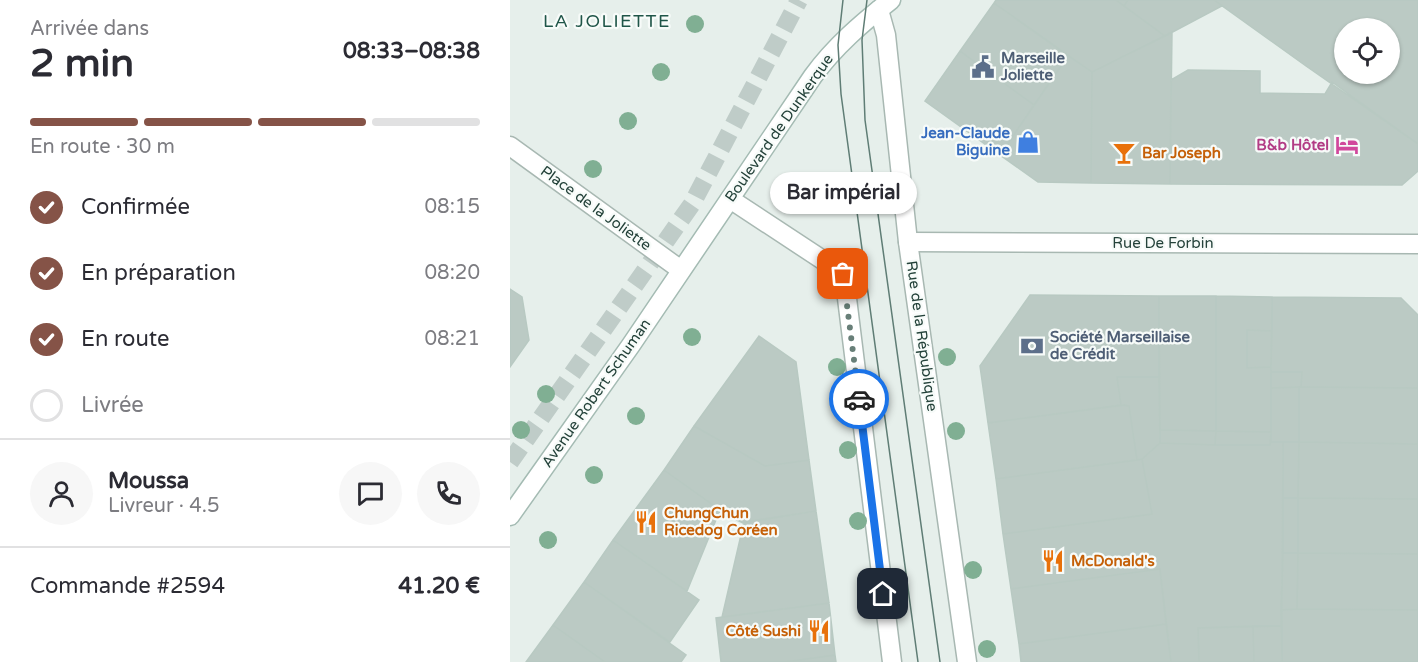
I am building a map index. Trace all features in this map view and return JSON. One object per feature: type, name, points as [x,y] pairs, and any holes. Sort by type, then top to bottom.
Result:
[{"type":"street","name":"Boulevard de Dunkerque","points":[[681,270],[828,56],[881,3]]},
{"type":"street","name":"Rue de la République","points":[[881,3],[889,55],[908,242],[967,662]]},
{"type":"street","name":"Place de la Joliette","points":[[510,146],[681,270]]},
{"type":"street","points":[[730,199],[843,274],[892,662]]},
{"type":"street","name":"Rue De Forbin","points":[[908,242],[1418,244]]},
{"type":"street","name":"Avenue Robert Schuman","points":[[510,516],[681,270]]},
{"type":"building","points":[[996,0],[1116,0],[1165,36],[1092,72],[994,3]]},
{"type":"building","points":[[1116,0],[1128,0],[1124,6]]},
{"type":"building","points":[[1128,0],[1214,0],[1222,6],[1165,36],[1124,6]]},
{"type":"building","points":[[1214,0],[1418,0],[1418,144],[1306,66]]},
{"type":"building","points":[[994,3],[1068,56],[1034,105],[960,51]]},
{"type":"building","points":[[1172,32],[1170,184],[1091,183],[1092,72]]},
{"type":"building","points":[[960,51],[1034,105],[1000,155],[925,101]]},
{"type":"building","points":[[1068,56],[1092,72],[1091,183],[1038,182],[1000,155]]},
{"type":"building","points":[[1188,70],[1260,71],[1260,93],[1325,94],[1332,82],[1418,144],[1418,171],[1402,185],[1170,184],[1171,80]]},
{"type":"building","points":[[510,289],[522,297],[529,340],[510,367]]},
{"type":"building","points":[[1030,295],[1159,296],[1159,377],[1117,377],[1121,405],[988,423],[980,366]]},
{"type":"building","points":[[1159,296],[1216,296],[1216,431],[1160,430]]},
{"type":"building","points":[[1216,296],[1272,297],[1272,331],[1247,330],[1247,368],[1271,367],[1271,432],[1216,431]]},
{"type":"building","points":[[1272,297],[1401,298],[1418,315],[1418,388],[1301,387],[1302,372],[1271,372]]},
{"type":"building","points":[[1247,330],[1272,331],[1271,367],[1247,368]]},
{"type":"building","points":[[759,336],[796,362],[809,460],[765,466],[694,426]]},
{"type":"building","points":[[1271,372],[1302,372],[1301,387],[1271,388]]},
{"type":"building","points":[[1117,377],[1159,377],[1160,443],[1142,459],[1137,460],[1129,406],[1121,405]]},
{"type":"building","points":[[1299,387],[1418,388],[1418,444],[1299,442]]},
{"type":"building","points":[[1299,387],[1299,442],[1271,442],[1271,388]]},
{"type":"building","points":[[1129,406],[1137,460],[996,479],[988,423]]},
{"type":"building","points":[[694,426],[765,466],[809,460],[816,511],[743,523],[719,512],[720,510],[664,470]]},
{"type":"building","points":[[1160,430],[1216,431],[1215,445],[1160,443]]},
{"type":"building","points":[[1216,431],[1271,432],[1270,445],[1215,445]]},
{"type":"building","points":[[1271,442],[1283,442],[1282,626],[1198,628],[1199,662],[1171,662],[1160,569],[1011,589],[1003,534],[1152,514],[1142,459],[1160,443],[1270,445]]},
{"type":"building","points":[[1283,442],[1299,442],[1298,498],[1283,498]]},
{"type":"building","points":[[1299,442],[1418,444],[1418,499],[1298,498]]},
{"type":"building","points":[[1142,459],[1152,514],[1003,534],[996,479]]},
{"type":"building","points":[[664,470],[720,510],[687,591],[613,540]]},
{"type":"building","points":[[1283,498],[1298,498],[1298,553],[1283,553]]},
{"type":"building","points":[[1298,498],[1418,499],[1418,554],[1298,553]]},
{"type":"building","points":[[816,511],[829,603],[722,617],[744,522]]},
{"type":"building","points":[[613,540],[699,600],[670,642],[584,582]]},
{"type":"building","points":[[1283,553],[1298,553],[1297,609],[1281,610]]},
{"type":"building","points":[[1298,553],[1418,554],[1418,610],[1297,609]]},
{"type":"building","points":[[1160,569],[1166,624],[1019,644],[1011,589]]},
{"type":"building","points":[[584,582],[686,655],[681,662],[605,662],[553,625]]},
{"type":"building","points":[[829,603],[835,655],[785,662],[721,662],[716,618]]},
{"type":"building","points":[[1281,610],[1418,610],[1418,662],[1282,662]]},
{"type":"building","points":[[1166,624],[1171,662],[1021,662],[1019,644]]},
{"type":"building","points":[[553,625],[605,662],[526,662]]},
{"type":"building","points":[[1253,626],[1254,662],[1199,662],[1198,628]]},
{"type":"building","points":[[1253,626],[1282,626],[1282,662],[1254,662]]},
{"type":"building","points":[[835,655],[836,662],[785,662]]},
{"type":"tunnel","points":[[510,462],[692,204],[799,0]]},
{"type":"tram line","points":[[843,0],[838,45],[841,94],[918,662]]},
{"type":"tram line","points":[[867,0],[862,40],[865,120],[940,662]]},
{"type":"way so far","points":[[843,274],[859,399]]},
{"type":"place","name":"Marseille Joliette","points":[[983,67]]},
{"type":"place","name":"Jean-Claude Biguine","points":[[1028,142]]},
{"type":"place","name":"B&b Hôtel","points":[[1347,145]]},
{"type":"place","name":"Bar Joseph","points":[[1124,153]]},
{"type":"place","name":"Bar impérial","points":[[843,274]]},
{"type":"place","name":"Société Marseillaise de Crédit","points":[[1032,346]]},
{"type":"place","name":"ChungChun Ricedog Coréen","points":[[646,522]]},
{"type":"place","name":"McDonald's","points":[[1053,561]]},
{"type":"place","name":"Côté Sushi","points":[[819,631]]},
{"type":"district","name":"LA JOLIETTE","points":[[607,21]]},
{"type":"route","points":[[859,399],[883,594]]}]
